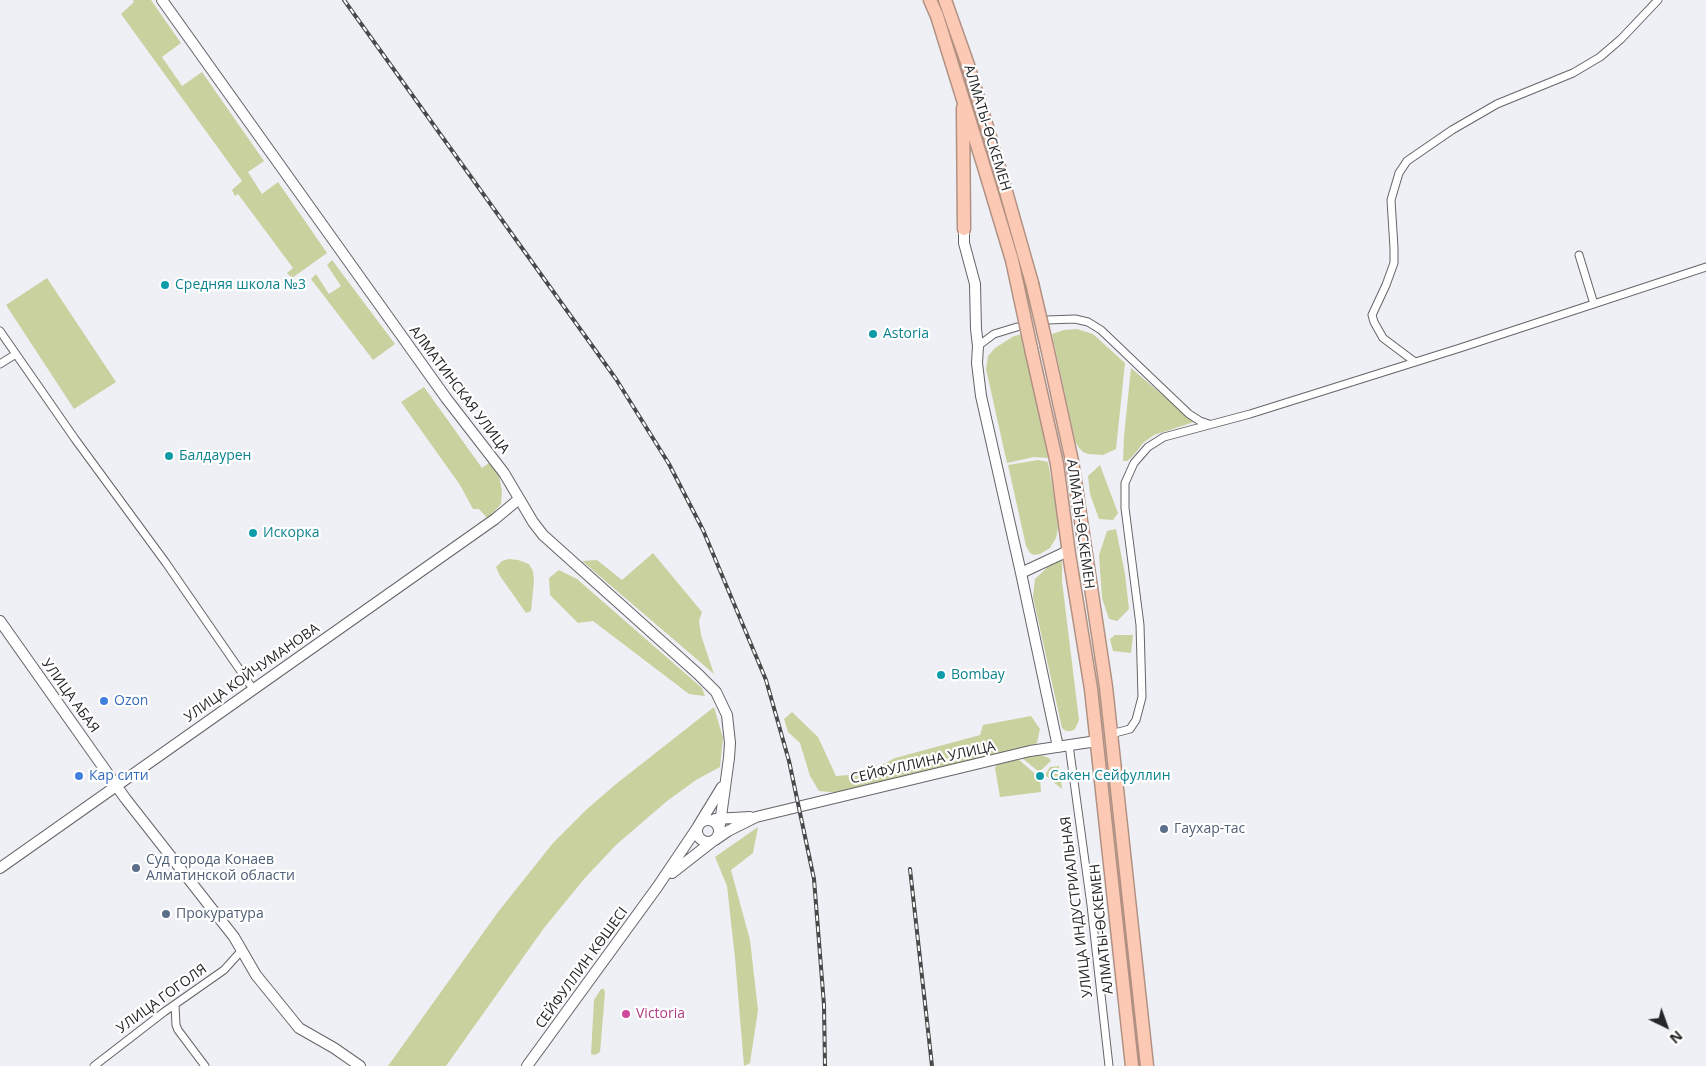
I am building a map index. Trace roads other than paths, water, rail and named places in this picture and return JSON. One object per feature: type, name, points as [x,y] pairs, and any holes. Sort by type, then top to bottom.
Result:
[{"type":"highway","name":"АЛМАТЫ-ӨСКЕМЕН","points":[[930,0],[937,16],[964,101],[1012,260],[1057,464],[1068,551],[1085,645],[1097,741],[1132,1066]]},
{"type":"highway","name":"АЛМАТЫ-ӨСКЕМЕН","points":[[945,0],[971,73],[1032,283],[1072,461],[1106,687],[1147,1066]]},
{"type":"highway","points":[[964,101],[962,121],[964,229]]},
{"type":"street","name":"АЛМАТИНСКАЯ УЛИЦА","points":[[162,0],[446,398],[504,473],[533,522],[543,535],[716,692],[727,715],[729,728],[729,758],[722,818],[716,837]]},
{"type":"street","points":[[1414,362],[1383,338],[1372,315],[1394,263],[1391,200],[1399,173],[1407,161],[1452,130],[1497,104],[1573,73],[1600,57],[1621,40],[1658,0]]},
{"type":"street","points":[[964,229],[964,243],[975,284],[977,363],[981,396],[1058,747]]},
{"type":"street","points":[[1580,255],[1594,304]]},
{"type":"street","points":[[1111,734],[1130,729],[1136,720],[1142,697],[1140,624],[1125,508],[1125,483],[1134,463],[1148,447],[1164,437],[1250,414],[1706,267]]},
{"type":"street","points":[[1048,320],[1075,319],[1088,322],[1101,330],[1189,414],[1209,424]]},
{"type":"street","points":[[978,346],[994,334],[1017,327]]},
{"type":"street","points":[[0,331],[253,689]]},
{"type":"street","points":[[0,364],[16,354]]},
{"type":"street","name":"УЛИЦА КОЙЧУМАНОВА","points":[[0,868],[490,522],[519,499]]},
{"type":"street","points":[[1021,573],[1068,551]]},
{"type":"street","name":"УЛИЦА АБАЯ","points":[[0,621],[156,840],[185,874],[242,950],[256,975],[299,1028],[334,1048],[360,1066]]},
{"type":"street","name":"СЕЙФУЛЛИНА УЛИЦА","points":[[756,817],[1030,752],[1097,741]]},
{"type":"street","name":"УЛИЦА ИНДУСТРИАЛЬНАЯ","points":[[1069,745],[1092,905],[1109,1066]]},
{"type":"street","points":[[658,886],[720,793],[726,779]]},
{"type":"street","points":[[756,817],[708,843],[700,840],[696,832],[698,826],[706,820],[756,817]]},
{"type":"street","points":[[658,886],[716,837],[717,824],[710,820]]},
{"type":"street","name":"СЕЙФУЛЛИН КӨШЕСІ","points":[[528,1066],[658,886]]},
{"type":"street","name":"УЛИЦА ГОГОЛЯ","points":[[94,1066],[224,970],[242,950]]},
{"type":"street","points":[[175,1005],[178,1030],[205,1066]]},
{"type":"railway","points":[[344,0],[616,379],[669,464],[703,530],[766,680],[789,761],[814,879],[824,1005],[825,1066]]},
{"type":"railway","points":[[910,869],[932,1066]]},
{"type":"place","name":"Средняя школа №3","points":[[165,285]]},
{"type":"place","name":"Astoria","points":[[873,334]]},
{"type":"place","name":"Балдаурен","points":[[169,456]]},
{"type":"place","name":"Искоркa","points":[[253,533]]},
{"type":"place","name":"Bombay","points":[[941,675]]},
{"type":"place","name":"Ozon","points":[[104,701]]},
{"type":"place","name":"Кар сити","points":[[79,776]]},
{"type":"place","name":"Сакен Сейфуллин","points":[[1040,776]]},
{"type":"place","name":"Гаухар-тас","points":[[1164,829]]},
{"type":"place","name":"Суд города Конаев Алматинской области","points":[[136,868]]},
{"type":"place","name":"Прокуратура","points":[[166,914]]},
{"type":"place","name":"Victoria","points":[[626,1014]]}]
